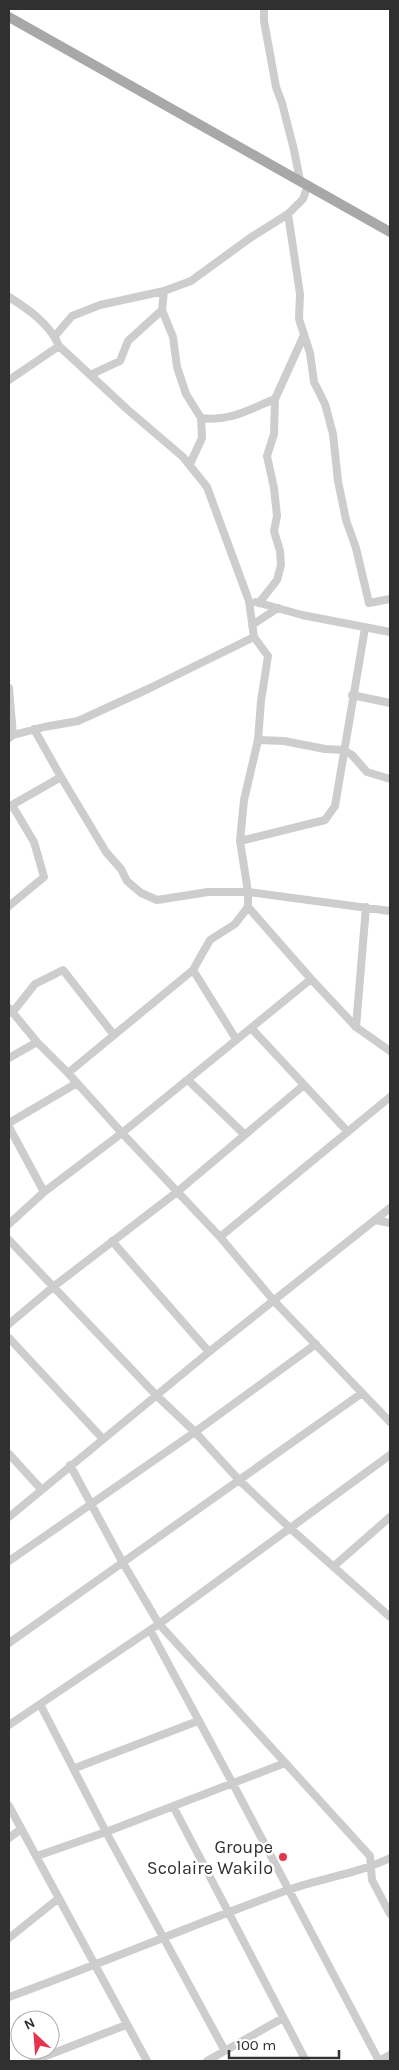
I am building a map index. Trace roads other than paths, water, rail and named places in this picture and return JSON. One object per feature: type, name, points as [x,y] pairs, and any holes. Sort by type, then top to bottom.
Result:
[{"type":"main road","points":[[9,17],[390,232]]},
{"type":"street","points":[[55,336],[72,316],[100,304],[164,291],[191,281],[250,238],[288,214],[303,199],[304,183],[285,112],[276,87],[264,21],[264,9]]},
{"type":"street","points":[[288,214],[300,294],[300,319],[310,353],[314,382],[324,404],[333,434],[338,481],[346,520],[356,548],[370,603],[390,599]]},
{"type":"street","points":[[164,291],[162,310],[173,337],[177,367],[186,394],[201,418],[202,438],[190,464]]},
{"type":"street","points":[[9,297],[27,308],[55,336],[59,346],[190,464],[207,487],[249,601],[254,637],[268,656],[261,702],[258,740],[244,800],[240,841],[248,892],[248,907],[235,924],[210,940],[193,970],[68,1073]]},
{"type":"street","points":[[90,375],[120,361],[128,341],[162,310]]},
{"type":"street","points":[[259,602],[277,580],[281,565],[280,551],[274,531],[276,516],[274,488],[267,456],[274,434],[275,399],[304,335]]},
{"type":"street","points":[[9,380],[59,346]]},
{"type":"street","points":[[201,418],[216,420],[227,418],[275,399]]},
{"type":"street","points":[[249,601],[259,602],[302,616],[390,632]]},
{"type":"street","points":[[252,625],[278,608]]},
{"type":"street","points":[[240,841],[325,820],[335,806],[352,695],[365,628]]},
{"type":"street","points":[[9,688],[11,737],[34,729],[78,721],[254,637]]},
{"type":"street","points":[[352,695],[390,704]]},
{"type":"street","points":[[34,729],[106,852],[121,869],[127,881],[141,893],[157,900],[208,892],[248,892],[390,911]]},
{"type":"street","points":[[258,740],[284,741],[343,750],[352,755],[367,772],[390,779]]},
{"type":"street","points":[[9,906],[44,877],[34,842],[10,806],[61,777]]},
{"type":"street","points":[[248,907],[310,979],[356,1027],[390,1051]]},
{"type":"street","points":[[356,1027],[366,907]]},
{"type":"street","points":[[114,1035],[63,970],[35,984],[10,1011],[122,1134],[220,1237],[274,1301],[390,1422]]},
{"type":"street","points":[[193,970],[236,1039]]},
{"type":"street","points":[[9,1224],[44,1192],[122,1134],[236,1039],[252,1029],[310,979]]},
{"type":"street","points":[[252,1029],[348,1132]]},
{"type":"street","points":[[9,1058],[37,1042]]},
{"type":"street","points":[[188,1080],[244,1134]]},
{"type":"street","points":[[9,1123],[77,1083]]},
{"type":"street","points":[[9,1324],[53,1287],[177,1192],[304,1085]]},
{"type":"street","points":[[220,1237],[390,1097]]},
{"type":"street","points":[[9,1127],[44,1192]]},
{"type":"street","points":[[9,1516],[209,1352],[390,1208]]},
{"type":"street","points":[[375,1220],[390,1223]]},
{"type":"street","points":[[9,1240],[239,1480],[390,1617]]},
{"type":"street","points":[[112,1241],[209,1352]]},
{"type":"street","points":[[9,1338],[103,1439]]},
{"type":"street","points":[[9,1561],[195,1432],[316,1344]]},
{"type":"street","points":[[9,1643],[362,1393]]},
{"type":"street","points":[[9,1454],[41,1489]]},
{"type":"street","points":[[9,1725],[159,1624],[390,1455]]},
{"type":"street","points":[[70,1465],[123,1563],[159,1624],[370,1856],[372,1880],[390,1914]]},
{"type":"street","points":[[334,1566],[390,1517]]},
{"type":"street","points":[[150,1630],[379,2061],[390,2055]]},
{"type":"street","points":[[40,1704],[75,1768],[106,1832],[225,2051]]},
{"type":"street","points":[[75,1768],[198,1721]]},
{"type":"street","points":[[37,1856],[106,1832],[285,1763]]},
{"type":"street","points":[[9,1806],[147,2061]]},
{"type":"street","points":[[173,1806],[306,2061]]},
{"type":"street","points":[[9,1838],[21,1829]]},
{"type":"street","points":[[9,1997],[95,1966],[287,1890],[370,1867],[390,1858]]},
{"type":"street","points":[[9,1938],[59,1898]]},
{"type":"street","points":[[207,2061],[284,2018]]},
{"type":"street","points":[[33,2061],[126,2025]]},
{"type":"place","name":"Groupe Scolaire Wakilo","points":[[283,1857]]}]
